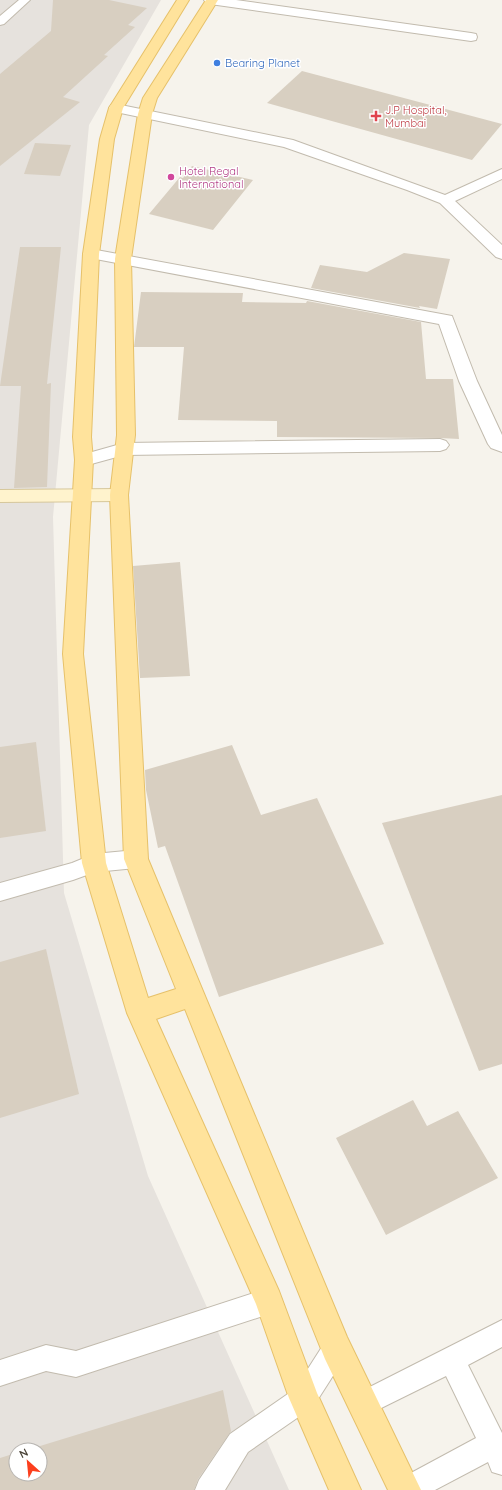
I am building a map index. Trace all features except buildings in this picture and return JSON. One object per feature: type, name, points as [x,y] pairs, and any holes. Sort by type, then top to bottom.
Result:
[{"type":"main road","points":[[183,0],[116,108],[108,139],[91,254],[82,437],[84,460],[73,654],[94,864],[140,1013],[269,1301],[304,1398],[345,1490]]},
{"type":"main road","points":[[211,0],[150,98],[145,114],[123,259],[125,442],[119,495],[136,859],[336,1348],[405,1490]]},
{"type":"main road","points":[[140,1013],[192,995]]},
{"type":"street","points":[[211,0],[471,37]]},
{"type":"street","points":[[116,108],[288,143],[412,187],[445,200],[502,254]]},
{"type":"street","points":[[445,200],[502,173]]},
{"type":"street","points":[[91,254],[446,320],[468,381],[497,444],[502,446]]},
{"type":"street","points":[[84,460],[125,442],[440,445]]},
{"type":"street","points":[[0,496],[119,495]]},
{"type":"lane","points":[[0,22],[25,0]]},
{"type":"lane","points":[[0,892],[94,864],[136,859]]},
{"type":"lane","points":[[0,1373],[46,1358],[76,1364],[269,1301]]},
{"type":"lane","points":[[363,1404],[502,1334]]},
{"type":"lane","points":[[209,1490],[240,1443],[304,1398],[336,1348]]},
{"type":"lane","points":[[408,1490],[498,1453],[452,1360]]},
{"type":"shaded area","points":[[0,0],[161,0],[89,125],[53,517],[64,893],[148,1176],[289,1490],[0,1490]]},
{"type":"place","name":"Bearing Planet","points":[[217,63]]},
{"type":"place","name":"J.P Hospital, Mumbai","points":[[376,116]]},
{"type":"place","name":"Hotel Regal International","points":[[171,177]]}]
